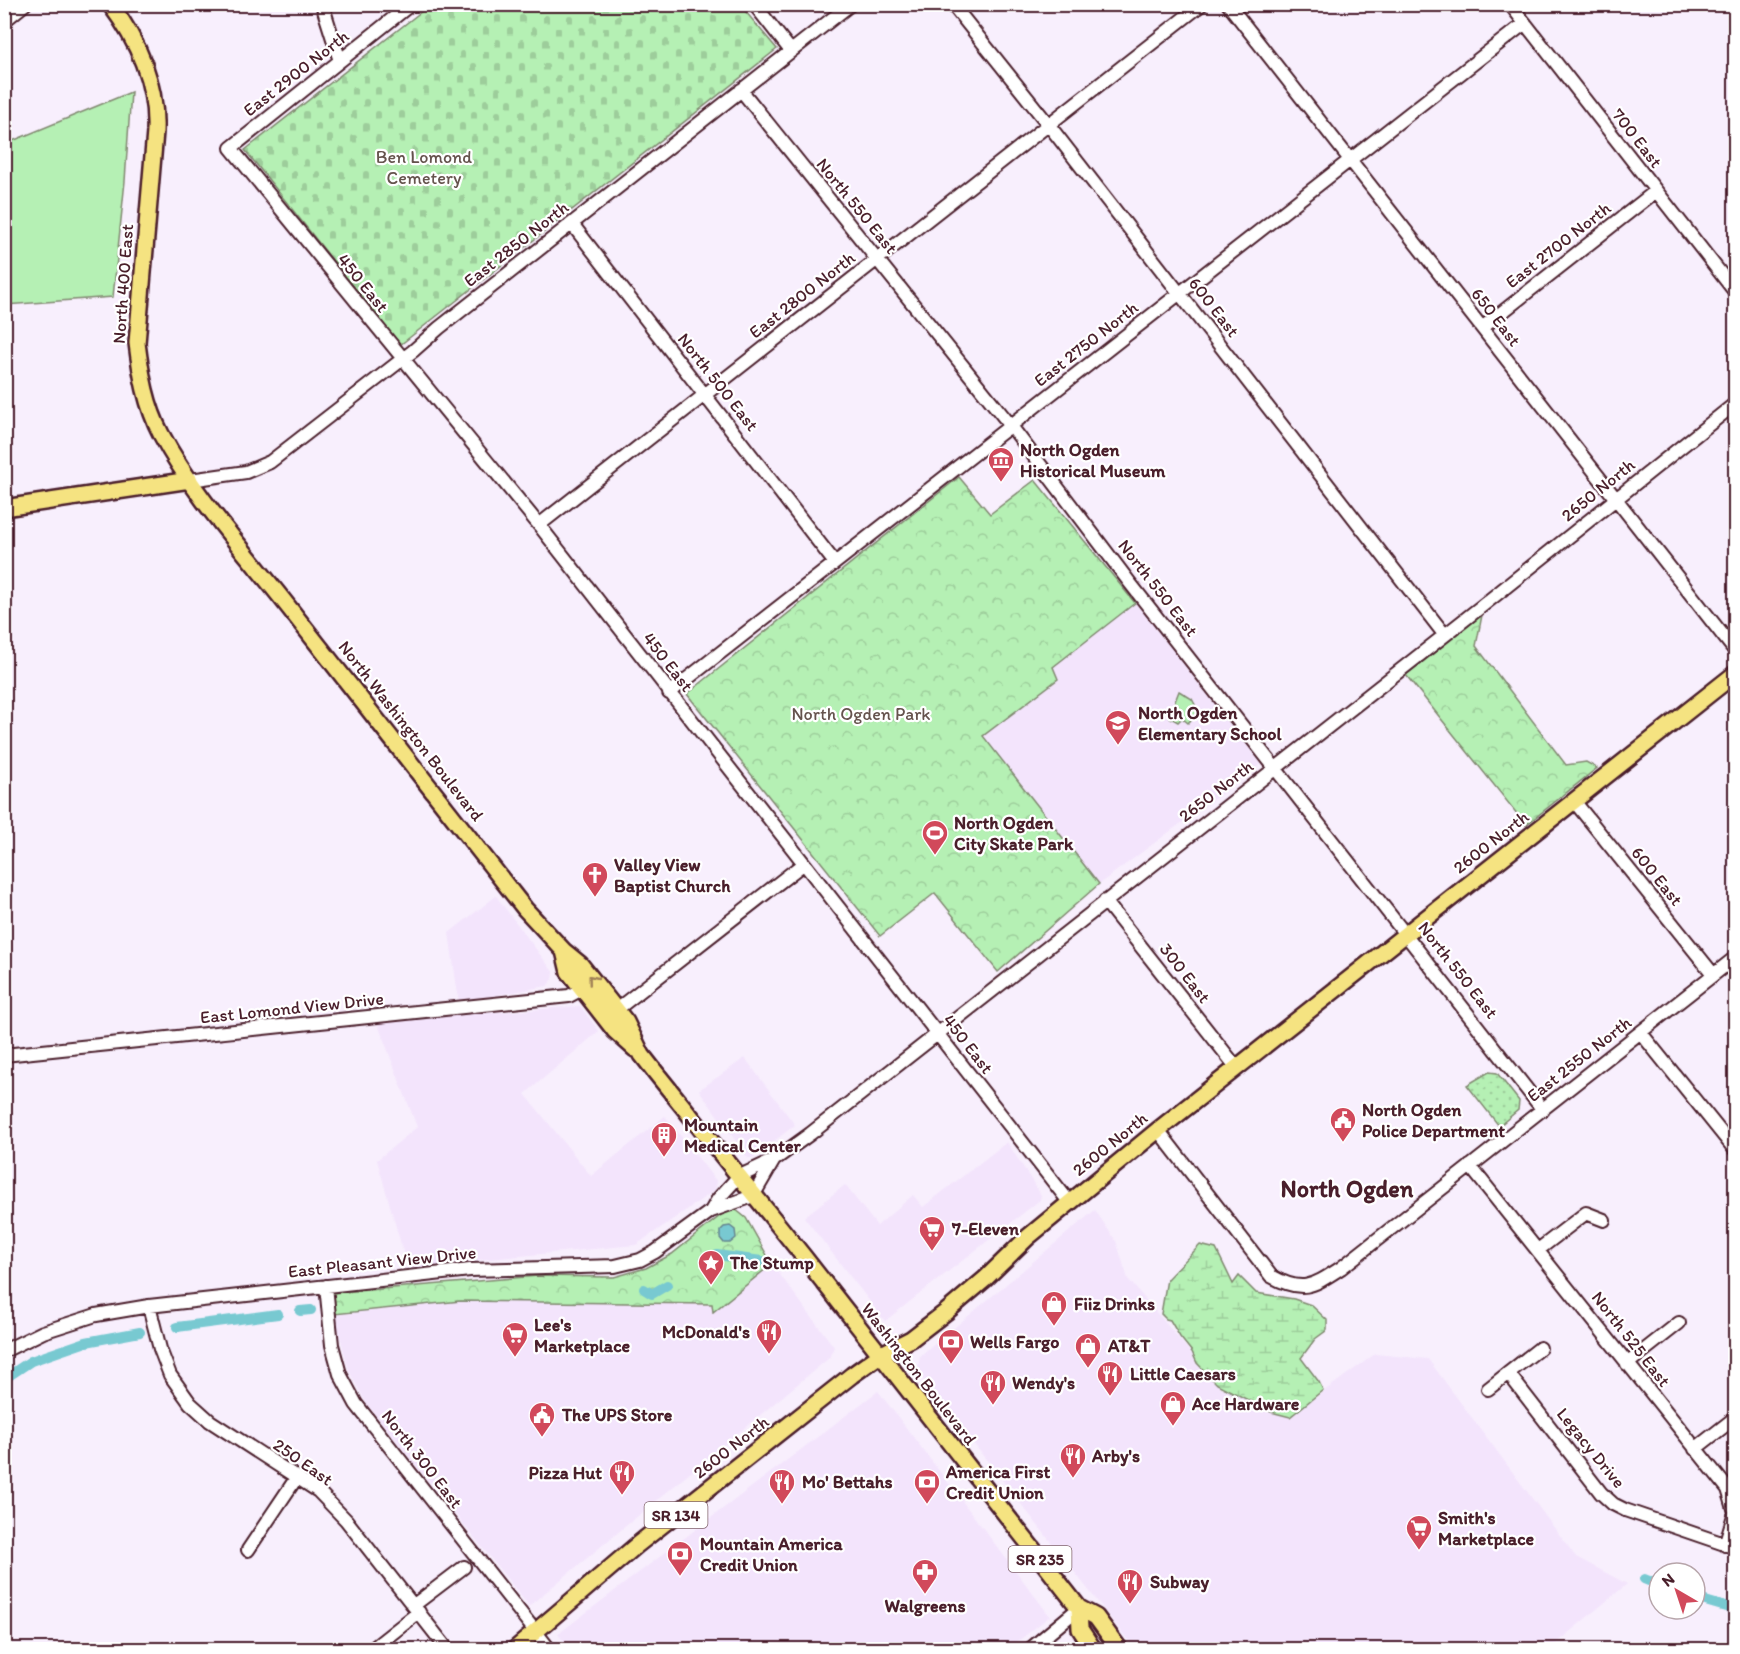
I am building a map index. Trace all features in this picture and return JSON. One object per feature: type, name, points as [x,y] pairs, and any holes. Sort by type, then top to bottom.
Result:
[{"type":"main road","name":"North 400 East","points":[[110,4],[135,42],[152,88],[155,120],[137,343],[141,374],[148,405],[161,433],[190,480],[229,532]]},
{"type":"main road","points":[[4,508],[190,480]]},
{"type":"main road","name":"North Washington Boulevard","points":[[229,532],[525,909],[564,951],[580,964],[626,1022],[642,1055]]},
{"type":"main road","name":"2600 North","points":[[514,1650],[637,1545],[879,1355],[910,1339],[946,1312],[985,1279],[1028,1237],[1158,1130],[1736,673]]},
{"type":"main road","name":"North Washington Boulevard","points":[[564,951],[569,972],[582,989],[615,1030],[642,1055],[691,1117]]},
{"type":"main road","name":"Washington Boulevard","points":[[691,1117],[804,1257],[1078,1608],[1096,1617],[1120,1650]]},
{"type":"main road","name":"SR 235","points":[[1078,1608],[1080,1629],[1094,1650]]},
{"type":"street","points":[[4,21],[26,4]]},
{"type":"street","points":[[322,4],[340,61]]},
{"type":"street","name":"East 2900 North","points":[[231,148],[411,4]]},
{"type":"street","points":[[754,4],[791,51]]},
{"type":"street","name":"East 2850 North","points":[[190,480],[246,472],[270,462],[851,4]]},
{"type":"street","name":"600 East","points":[[952,4],[1180,293],[1444,634]]},
{"type":"street","name":"East 2800 North","points":[[538,525],[1202,4]]},
{"type":"street","name":"650 East","points":[[1228,4],[1736,652]]},
{"type":"street","name":"700 East","points":[[1510,4],[1735,291]]},
{"type":"street","name":"East 2750 North","points":[[669,693],[1525,23]]},
{"type":"street","name":"North 550 East","points":[[741,90],[1011,426],[1130,583],[1543,1110]]},
{"type":"street","name":"450 East","points":[[231,148],[538,525],[1070,1203]]},
{"type":"street","name":"East 2700 North","points":[[1482,328],[1656,191]]},
{"type":"street","name":"North 500 East","points":[[572,224],[835,563]]},
{"type":"street","name":"2650 North","points":[[738,1177],[774,1160],[810,1134],[1736,403]]},
{"type":"street","name":"600 East","points":[[1574,801],[1713,974]]},
{"type":"street","points":[[616,1010],[803,864]]},
{"type":"street","name":"300 East","points":[[1105,901],[1237,1068]]},
{"type":"street","name":"East 2550 North","points":[[1158,1130],[1271,1276],[1285,1284],[1297,1287],[1316,1284],[1341,1268],[1736,957]]},
{"type":"street","name":"East Lomond View Drive","points":[[4,1054],[569,996],[582,989]]},
{"type":"street","points":[[1641,1033],[1736,1151]]},
{"type":"street","name":"2650 North","points":[[753,1196],[774,1160]]},
{"type":"street","name":"North 525 East","points":[[1470,1166],[1728,1489],[1735,1512],[1730,1547]]},
{"type":"street","points":[[711,1210],[738,1177]]},
{"type":"street","name":"East Pleasant View Drive","points":[[4,1351],[43,1332],[85,1319],[149,1306],[470,1270],[615,1266],[640,1260],[655,1252],[711,1210],[753,1196]]},
{"type":"street","points":[[1538,1250],[1586,1213],[1604,1220]]},
{"type":"street","name":"North 300 East","points":[[326,1286],[332,1345],[340,1374],[356,1404],[550,1650]]},
{"type":"street","name":"250 East","points":[[149,1306],[160,1349],[170,1375],[190,1403],[210,1421],[318,1491],[346,1520],[448,1650]]},
{"type":"street","points":[[1627,1364],[1678,1323]]},
{"type":"street","points":[[1488,1389],[1540,1348]]},
{"type":"street","name":"Legacy Drive","points":[[1508,1373],[1609,1501],[1625,1510],[1730,1547]]},
{"type":"street","points":[[1695,1449],[1736,1417]]},
{"type":"street","points":[[248,1550],[297,1478]]},
{"type":"street","points":[[371,1650],[464,1567]]},
{"type":"street","points":[[1029,1650],[1078,1608]]},
{"type":"shaded area","name":"North Ogden Elementary School","points":[[1135,603],[1261,764],[1099,884],[983,736],[1058,679],[1053,667]]},
{"type":"shaded area","points":[[496,896],[554,973],[553,979],[547,986],[459,1002],[449,933]]},
{"type":"shaded area","points":[[580,1006],[599,1031],[525,1094],[591,1176],[665,1116],[717,1182],[715,1190],[636,1245],[408,1269],[377,1160],[417,1127],[377,1022]]},
{"type":"shaded area","points":[[745,1058],[795,1125],[752,1158],[748,1158],[699,1090]]},
{"type":"shaded area","points":[[1007,1142],[1041,1195],[1040,1200],[885,1321],[804,1217],[845,1185],[877,1226],[913,1195],[923,1207]]},
{"type":"shaded area","points":[[1095,1210],[1116,1241],[1128,1279],[1220,1387],[1290,1416],[1375,1354],[1428,1359],[1576,1557],[1627,1584],[1549,1649],[1135,1649],[922,1378],[918,1367],[920,1357],[930,1348]]},
{"type":"shaded area","points":[[772,1264],[834,1347],[829,1358],[529,1606],[366,1403],[349,1371],[334,1314],[461,1301],[712,1304],[713,1312]]},
{"type":"shaded area","points":[[878,1391],[1050,1616],[1008,1649],[570,1649],[558,1634]]},
{"type":"green space","name":"Ben Lomond Cemetery","points":[[431,4],[740,5],[777,49],[400,345],[245,150]]},
{"type":"green space","points":[[131,92],[125,181],[113,297],[5,305],[5,144]]},
{"type":"green space","name":"North Ogden Park","points":[[959,477],[990,514],[1035,480],[1135,603],[1053,667],[1058,679],[983,736],[1099,884],[998,972],[935,893],[880,936],[687,694]]},
{"type":"green space","points":[[1482,615],[1476,646],[1566,765],[1586,762],[1597,768],[1526,825],[1406,675]]},
{"type":"green space","points":[[1179,691],[1192,699],[1199,712],[1188,723],[1182,718],[1178,722],[1169,717]]},
{"type":"green space","points":[[1489,1072],[1497,1073],[1519,1101],[1518,1110],[1499,1126],[1467,1085]]},
{"type":"green space","points":[[735,1209],[746,1218],[772,1264],[713,1312],[712,1304],[461,1301],[334,1314],[332,1293],[538,1276],[614,1277],[646,1268],[672,1254],[725,1212]]},
{"type":"green space","points":[[1200,1245],[1216,1249],[1233,1284],[1239,1276],[1256,1293],[1294,1299],[1311,1305],[1327,1320],[1327,1330],[1315,1339],[1301,1358],[1323,1390],[1290,1417],[1271,1412],[1217,1384],[1197,1363],[1170,1320],[1161,1314],[1167,1279]]},
{"type":"water","points":[[730,1226],[735,1230],[736,1238],[730,1243],[724,1243],[720,1238],[720,1231]]},
{"type":"waterway","points":[[705,1260],[717,1255],[769,1262]]},
{"type":"waterway","points":[[644,1289],[652,1294],[667,1285]]},
{"type":"waterway","points":[[300,1311],[311,1310]]},
{"type":"waterway","points":[[177,1327],[278,1314]]},
{"type":"waterway","points":[[4,1379],[31,1361],[86,1342],[140,1332]]},
{"type":"waterway","points":[[1707,1602],[1736,1610]]},
{"type":"place","name":"North Ogden Historical Museum","points":[[1001,483]]},
{"type":"place","name":"North Ogden Elementary School","points":[[1118,746]]},
{"type":"place","name":"North Ogden City Skate Park","points":[[935,856]]},
{"type":"place","name":"Valley View Baptist Church","points":[[595,898]]},
{"type":"place","name":"North Ogden Police Department","points":[[1343,1143]]},
{"type":"place","name":"Mountain Medical Center","points":[[664,1158]]},
{"type":"place","name":"7-Eleven","points":[[932,1252]]},
{"type":"place","name":"The Stump","points":[[711,1286]]},
{"type":"place","name":"Fiiz Drinks","points":[[1054,1327]]},
{"type":"place","name":"McDonald's","points":[[769,1355]]},
{"type":"place","name":"Lee's Marketplace","points":[[515,1358]]},
{"type":"place","name":"Wells Fargo","points":[[951,1365]]},
{"type":"place","name":"AT&T","points":[[1088,1369]]},
{"type":"place","name":"Little Caesars","points":[[1110,1397]]},
{"type":"place","name":"Wendy's","points":[[993,1406]]},
{"type":"place","name":"Ace Hardware","points":[[1173,1427]]},
{"type":"place","name":"The UPS Store","points":[[542,1438]]},
{"type":"place","name":"Arby's","points":[[1073,1479]]},
{"type":"place","name":"Pizza Hut","points":[[622,1496]]},
{"type":"place","name":"Mo' Bettahs","points":[[782,1505]]},
{"type":"place","name":"America First Credit Union","points":[[927,1505]]},
{"type":"place","name":"Smith's Marketplace","points":[[1419,1551]]},
{"type":"place","name":"Mountain America Credit Union","points":[[680,1577]]},
{"type":"place","name":"Walgreens","points":[[925,1595]]},
{"type":"place","name":"Subway","points":[[1130,1605]]},
{"type":"district","name":"North Ogden","points":[[1347,1189]]}]
